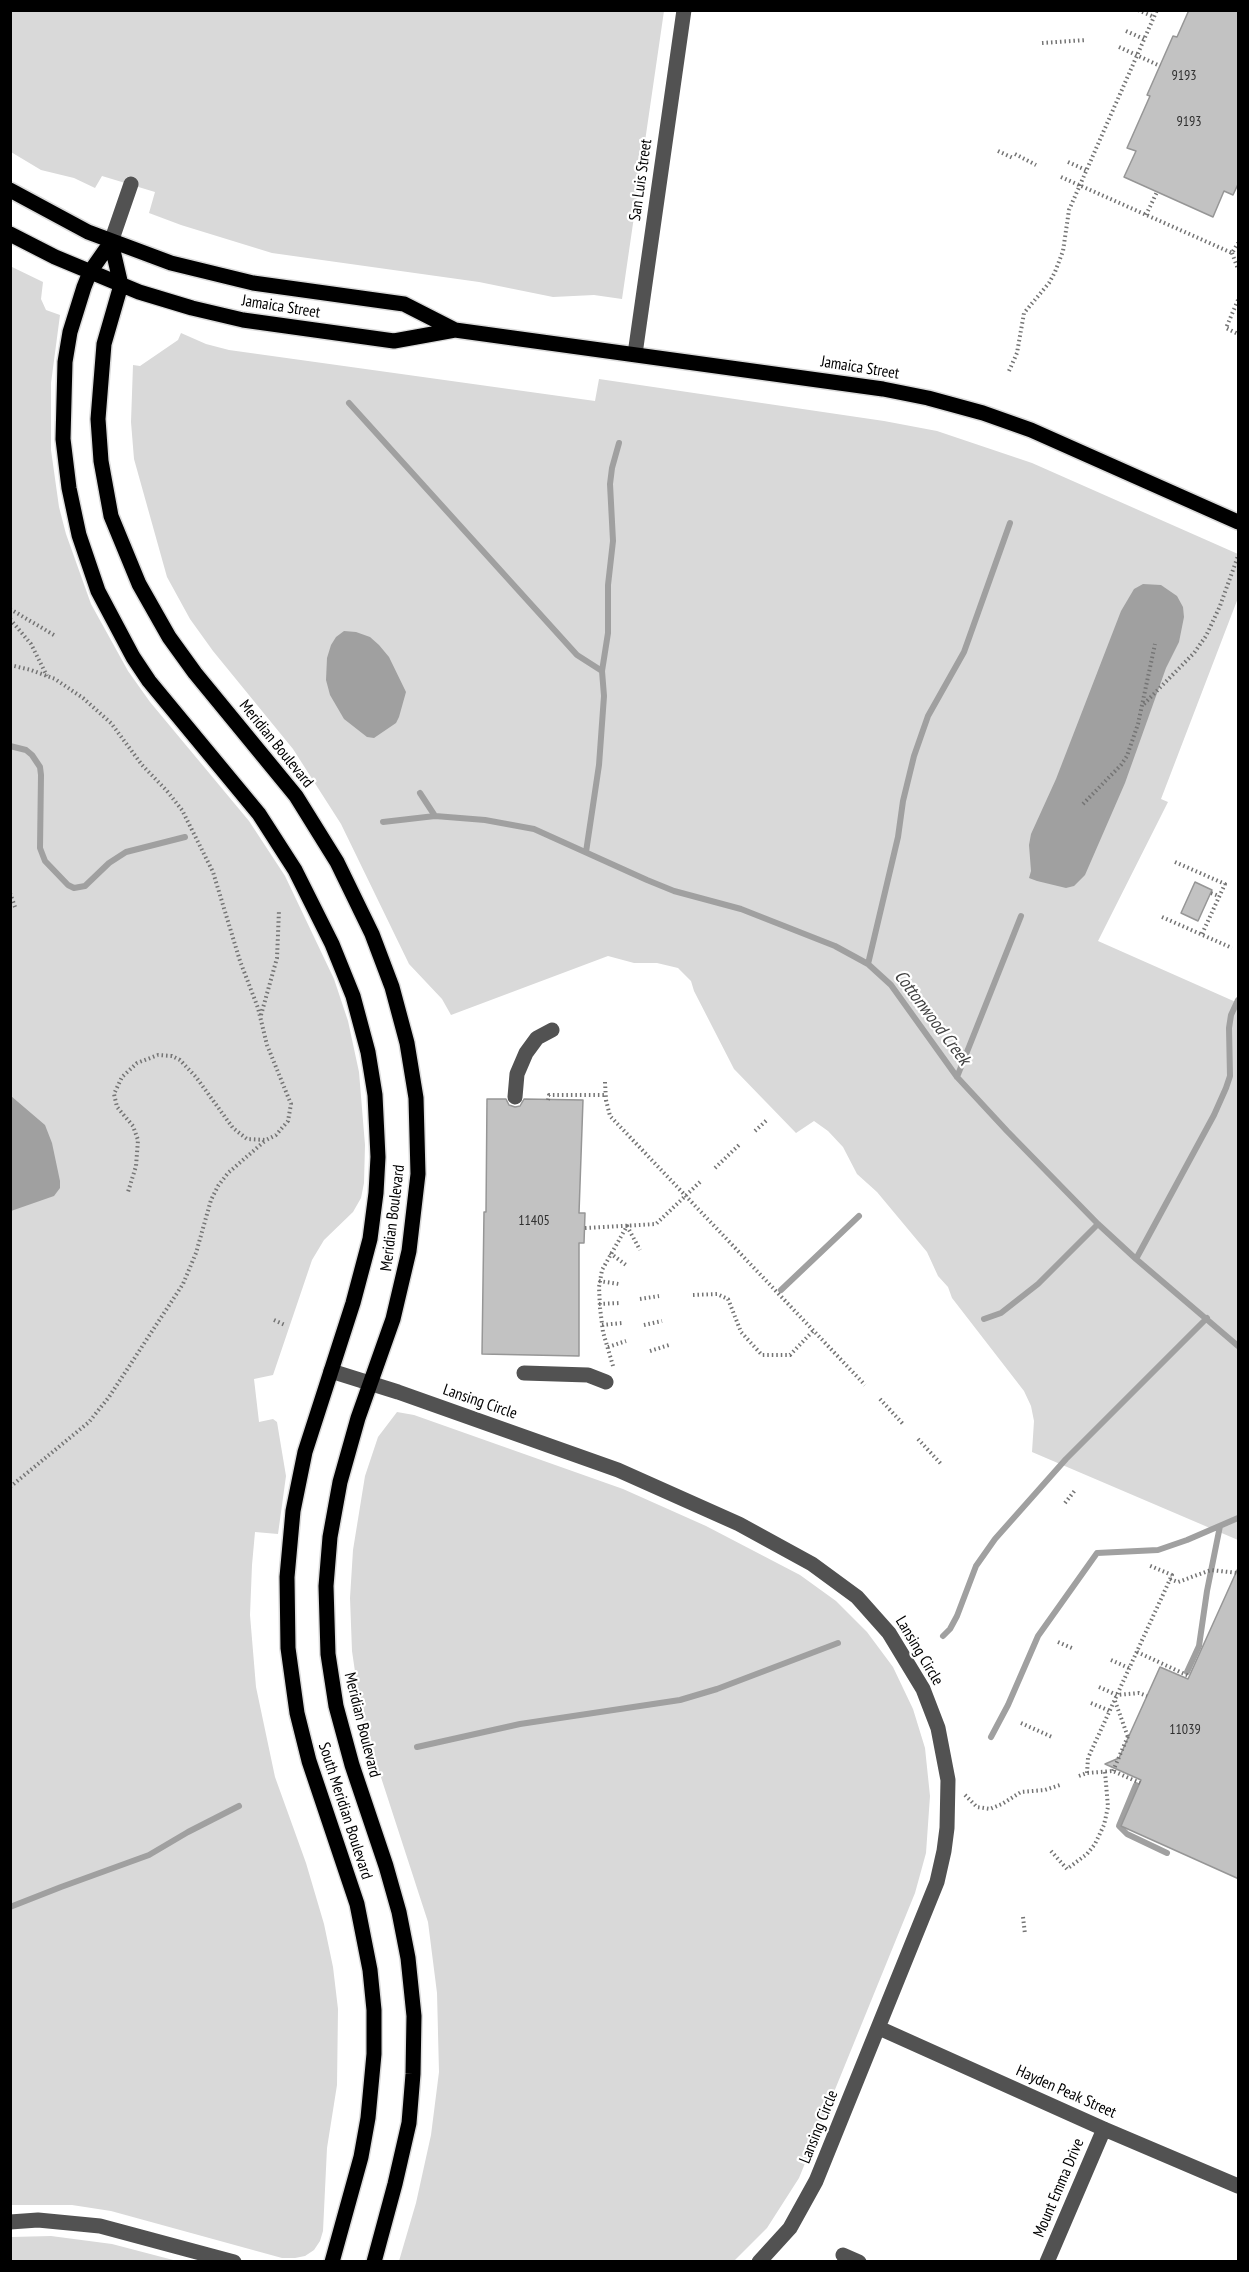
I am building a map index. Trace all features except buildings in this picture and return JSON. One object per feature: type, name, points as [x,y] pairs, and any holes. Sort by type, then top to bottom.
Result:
[{"type":"main road","points":[[10,190],[77,227],[111,242],[121,285]]},
{"type":"main road","points":[[10,234],[90,272]]},
{"type":"main road","name":"Jamaica Street","points":[[111,242],[171,263],[239,280],[404,304],[455,330]]},
{"type":"main road","name":"Meridian Boulevard","points":[[111,242],[90,272],[75,315],[67,348],[63,419],[70,495],[79,535],[93,578],[119,633],[149,681],[259,814],[290,860],[344,970],[368,1052],[377,1124],[378,1157],[375,1204],[370,1239],[358,1288],[331,1371]]},
{"type":"main road","name":"Jamaica Street","points":[[90,272],[153,297],[243,320],[394,341],[455,330],[883,389],[954,404],[1039,433],[1239,522]]},
{"type":"main road","name":"Meridian Boulevard","points":[[121,285],[106,334],[98,409],[101,461],[113,523],[139,584],[169,638],[292,791],[329,848],[377,947],[392,987],[404,1030],[417,1110],[419,1162],[417,1198],[401,1289],[338,1487],[330,1537],[326,1599],[328,1654],[336,1706],[352,1765],[396,1900],[406,1946],[413,2005],[414,2050],[409,2123],[374,2262]]},
{"type":"main road","name":"South Meridian Boulevard","points":[[331,1371],[298,1481],[289,1541],[286,1606],[290,1661],[300,1727],[316,1783],[357,1904],[369,1963],[374,2010],[374,2061],[368,2118],[361,2157],[332,2262]]},
{"type":"street","name":"San Luis Street","points":[[635,354],[684,10]]},
{"type":"street","points":[[111,242],[131,184]]},
{"type":"street","points":[[515,1097],[518,1074],[526,1053],[537,1038],[552,1030]]},
{"type":"street","name":"Lansing Circle","points":[[331,1371],[587,1458],[709,1509],[794,1554],[832,1577],[857,1597],[884,1626],[913,1670],[932,1709],[943,1748],[948,1800],[944,1851],[937,1882],[812,2190],[790,2228],[759,2262]]},
{"type":"street","points":[[524,1373],[588,1375],[606,1382]]},
{"type":"street","name":"Hayden Peak Street","points":[[879,2028],[1104,2129],[1239,2186]]},
{"type":"street","name":"Mount Emma Drive","points":[[1047,2262],[1104,2129]]},
{"type":"street","points":[[10,2222],[38,2220],[100,2226],[234,2262]]},
{"type":"street","points":[[843,2255],[859,2262]]},
{"type":"path","points":[[1138,10],[1154,17]]},
{"type":"path","points":[[1009,371],[1019,347],[1024,313],[1049,283],[1055,272],[1063,251],[1066,219],[1079,185],[1157,10]]},
{"type":"path","points":[[1126,32],[1144,39]]},
{"type":"path","points":[[1042,43],[1086,40]]},
{"type":"path","points":[[1119,47],[1160,66]]},
{"type":"path","points":[[998,151],[1036,165]]},
{"type":"path","points":[[1068,162],[1086,170]]},
{"type":"path","points":[[1061,177],[1232,253],[1239,269]]},
{"type":"path","points":[[1146,215],[1157,192]]},
{"type":"path","points":[[1232,253],[1239,243]]},
{"type":"path","points":[[1239,300],[1226,328],[1239,334]]},
{"type":"path","points":[[1143,705],[1194,653],[1206,636],[1239,556]]},
{"type":"path","points":[[10,609],[54,635]]},
{"type":"path","points":[[10,619],[32,644],[47,676]]},
{"type":"path","points":[[1083,804],[1127,756],[1143,705],[1155,644]]},
{"type":"path","points":[[10,665],[47,676],[76,693],[105,717],[142,765],[182,810],[213,872],[267,1045],[282,1078],[291,1108],[286,1125],[279,1133],[266,1140],[228,1173],[218,1186],[211,1200],[196,1253],[183,1284],[116,1388],[89,1422],[10,1487]]},
{"type":"path","points":[[1175,862],[1225,884],[1202,934]]},
{"type":"path","points":[[10,893],[15,907]]},
{"type":"path","points":[[1211,893],[1219,896]]},
{"type":"path","points":[[260,1017],[277,957],[279,910]]},
{"type":"path","points":[[1162,917],[1232,948]]},
{"type":"path","points":[[128,1192],[136,1166],[138,1140],[133,1126],[117,1107],[114,1094],[116,1086],[125,1073],[148,1058],[164,1055],[180,1060],[196,1077],[237,1132],[247,1139],[266,1140]]},
{"type":"path","points":[[606,1082],[610,1116],[865,1385]]},
{"type":"path","points":[[548,1100],[549,1095],[606,1095]]},
{"type":"path","points":[[755,1131],[768,1119]]},
{"type":"path","points":[[716,1168],[740,1144]]},
{"type":"path","points":[[585,1228],[656,1224],[701,1181]]},
{"type":"path","points":[[627,1226],[640,1250]]},
{"type":"path","points":[[613,1366],[602,1325],[599,1304],[600,1281],[603,1266],[627,1226]]},
{"type":"path","points":[[610,1253],[626,1265]]},
{"type":"path","points":[[600,1281],[619,1284]]},
{"type":"path","points":[[693,1295],[717,1294],[728,1299],[741,1332],[762,1355],[790,1355],[814,1330]]},
{"type":"path","points":[[640,1299],[659,1296]]},
{"type":"path","points":[[599,1304],[620,1303]]},
{"type":"path","points":[[274,1320],[285,1325]]},
{"type":"path","points":[[644,1325],[662,1321]]},
{"type":"path","points":[[602,1325],[622,1323]]},
{"type":"path","points":[[608,1347],[626,1341]]},
{"type":"path","points":[[650,1351],[669,1345]]},
{"type":"path","points":[[880,1399],[903,1424]]},
{"type":"path","points":[[918,1439],[942,1465]]},
{"type":"path","points":[[1065,1503],[1076,1489]]},
{"type":"path","points":[[1087,1773],[1088,1758],[1172,1575],[1148,1564]]},
{"type":"path","points":[[1170,1579],[1178,1582],[1211,1570],[1239,1573]]},
{"type":"path","points":[[1058,1642],[1074,1649]]},
{"type":"path","points":[[1137,1652],[1189,1677]]},
{"type":"path","points":[[1111,1660],[1130,1668]]},
{"type":"path","points":[[1099,1687],[1117,1695],[1139,1693],[1147,1696]]},
{"type":"path","points":[[1113,1771],[1128,1737],[1115,1701]]},
{"type":"path","points":[[1091,1703],[1110,1711]]},
{"type":"path","points":[[1021,1723],[1052,1737]]},
{"type":"path","points":[[1079,1776],[1087,1773],[1113,1771],[1140,1783]]},
{"type":"path","points":[[1051,1851],[1067,1869],[1095,1844],[1104,1825],[1108,1807],[1105,1772]]},
{"type":"path","points":[[961,1789],[977,1806],[990,1809],[1021,1792],[1045,1790],[1060,1785]]},
{"type":"path","points":[[1023,1917],[1025,1934]]},
{"type":"shaded area","points":[[11,11],[664,11],[622,299],[594,295],[553,297],[479,282],[272,253],[149,213],[155,192],[102,176],[95,188],[74,178],[41,170],[11,152]]},
{"type":"shaded area","points":[[10,266],[43,282],[41,299],[46,310],[60,315],[51,383],[51,450],[59,507],[66,534],[91,604],[128,671],[150,702],[249,821],[285,876],[334,979],[348,1021],[359,1072],[365,1145],[364,1183],[361,1198],[353,1212],[324,1240],[312,1260],[273,1375],[254,1379],[259,1422],[273,1419],[277,1422],[286,1476],[278,1534],[255,1532],[250,1615],[256,1687],[275,1777],[306,1863],[324,1924],[333,1967],[338,2009],[337,2085],[327,2148],[323,2231],[314,2250],[305,2256],[295,2258],[282,2258],[111,2211],[72,2205],[11,2205]]},
{"type":"shaded area","points":[[181,333],[206,344],[229,350],[595,401],[599,379],[884,421],[937,431],[1032,463],[1238,554],[1238,598],[1161,799],[1168,802],[1098,941],[1238,1003],[1238,1540],[1032,1452],[1034,1421],[1031,1406],[1024,1391],[952,1298],[927,1252],[877,1192],[857,1174],[843,1147],[828,1131],[814,1121],[796,1133],[734,1069],[691,981],[678,968],[657,963],[634,963],[608,956],[451,1015],[442,999],[409,964],[341,824],[293,749],[213,651],[190,619],[167,577],[134,459],[131,422],[133,365],[140,366],[178,340]]},
{"type":"shaded area","points":[[1143,584],[1161,585],[1177,596],[1183,607],[1184,617],[1179,642],[1166,668],[1125,783],[1085,875],[1074,886],[1066,888],[1037,881],[1029,878],[1031,834],[1056,779],[1121,611],[1134,589]]},
{"type":"shaded area","points":[[344,631],[370,637],[379,645],[389,657],[406,692],[396,723],[374,738],[367,737],[344,719],[330,695],[326,680],[327,658],[336,637]]},
{"type":"shaded area","points":[[11,1096],[45,1125],[52,1143],[60,1188],[54,1196],[11,1211]]},
{"type":"shaded area","points":[[397,1412],[414,1415],[623,1489],[706,1526],[800,1575],[836,1601],[867,1632],[893,1667],[913,1709],[925,1748],[930,1796],[926,1853],[915,1893],[799,2178],[767,2228],[734,2261],[399,2261],[416,2203],[431,2135],[439,2072],[437,1993],[428,1922],[364,1725],[352,1651],[350,1598],[353,1550],[365,1476],[378,1437]]},
{"type":"shaded area","points":[[51,2236],[112,2244],[177,2261],[11,2261],[11,2237]]},
{"type":"waterway","points":[[349,403],[577,655],[602,671]]},
{"type":"waterway","points":[[586,852],[599,765],[604,696],[602,671],[608,633],[608,585],[613,541],[610,484],[619,443]]},
{"type":"waterway","points":[[868,964],[898,837],[903,801],[914,756],[928,716],[964,652],[1010,523]]},
{"type":"waterway","name":"Cottonwood Creek","points":[[10,746],[26,750],[40,767],[40,848],[45,861],[68,885],[74,888],[85,886],[109,863],[126,852],[185,837]]},
{"type":"waterway","points":[[420,793],[435,816]]},
{"type":"waterway","name":"Cottonwood Creek","points":[[383,822],[435,816],[485,820],[534,829],[674,891],[741,909],[835,946],[868,964],[891,985],[957,1077],[1007,1131],[1098,1224],[1238,1346]]},
{"type":"waterway","points":[[957,1077],[1021,916]]},
{"type":"waterway","points":[[1136,1259],[1214,1115],[1226,1088],[1230,1076],[1229,1028],[1231,1015],[1238,1000]]},
{"type":"waterway","points":[[781,1290],[859,1216]]},
{"type":"waterway","points":[[984,1319],[1001,1313],[1038,1284],[1098,1224]]},
{"type":"waterway","points":[[943,1636],[957,1616],[976,1566],[995,1539],[1066,1459],[1207,1318]]},
{"type":"waterway","points":[[991,1737],[1008,1705],[1038,1636],[1097,1553],[1158,1550],[1238,1518]]},
{"type":"waterway","points":[[1187,1672],[1199,1646],[1220,1526]]},
{"type":"waterway","points":[[417,1747],[520,1724],[680,1700],[717,1689],[838,1643]]},
{"type":"waterway","points":[[1136,1785],[1119,1826],[1127,1834],[1167,1853]]},
{"type":"waterway","points":[[10,1907],[149,1855],[239,1806]]}]
